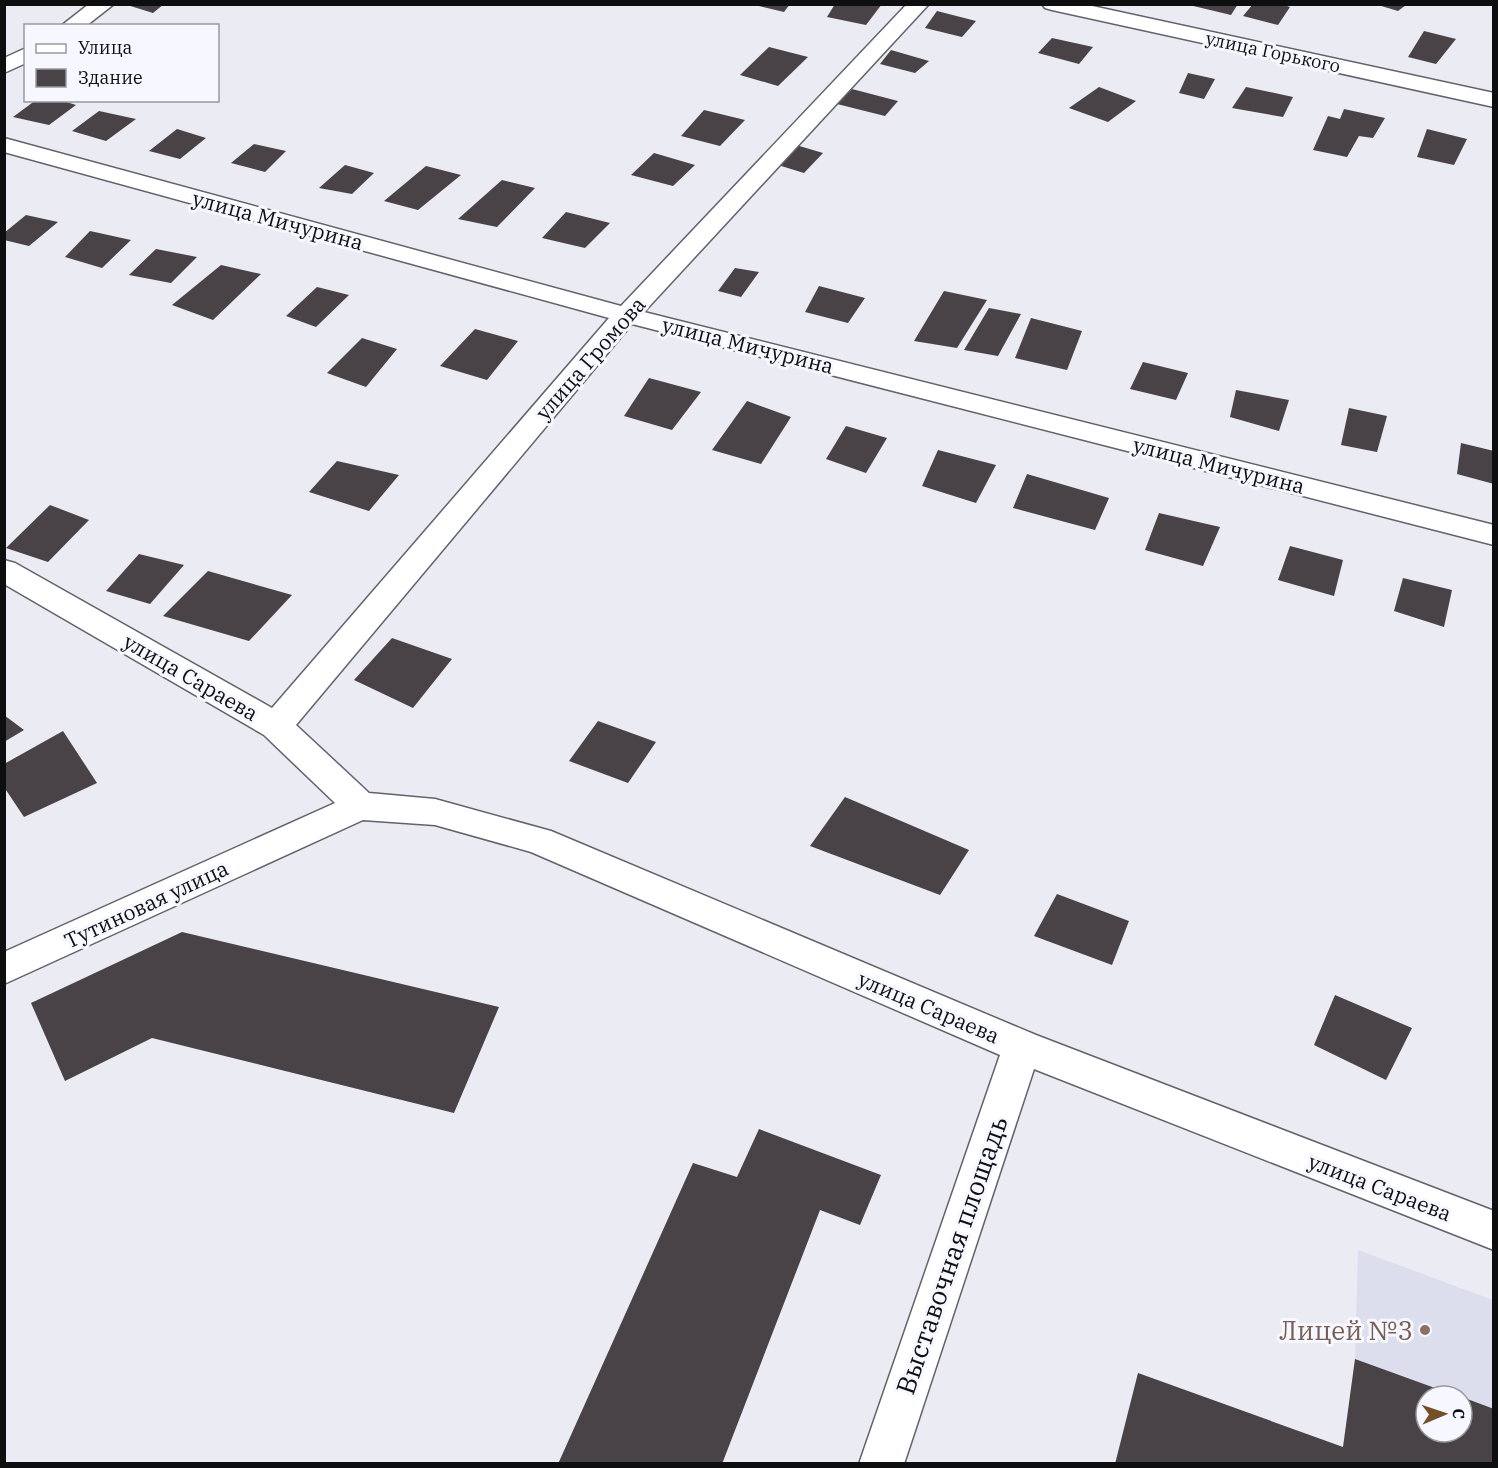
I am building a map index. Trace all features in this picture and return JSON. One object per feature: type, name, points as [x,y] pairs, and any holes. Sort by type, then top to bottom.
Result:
[{"type":"street","points":[[74,24],[104,4]]},
{"type":"street","name":"улица Громова","points":[[276,726],[626,315],[919,4]]},
{"type":"street","name":"улица Горького","points":[[1052,4],[1494,100]]},
{"type":"street","points":[[4,67],[24,55]]},
{"type":"street","name":"улица Мичурина","points":[[4,145],[626,315],[1494,535]]},
{"type":"street","name":"улица Сараева","points":[[4,570],[276,726],[360,806]]},
{"type":"street","name":"улица Сараева","points":[[288,839],[360,806],[435,812],[539,841],[1022,1047],[1494,1231]]},
{"type":"street","name":"Тутиновая улица","points":[[4,969],[288,839]]},
{"type":"street","name":"Выставочная площадь","points":[[881,1464],[1022,1047]]},
{"type":"shaded area","name":"Лицей №3","points":[[1358,1250],[1493,1300],[1493,1463],[1115,1464],[1138,1373],[1343,1447],[1355,1359]]},
{"type":"building","points":[[124,4],[164,4],[153,13]]},
{"type":"building","points":[[751,4],[790,4],[784,12]]},
{"type":"building","points":[[835,4],[882,4],[866,25],[827,17]]},
{"type":"building","points":[[1185,4],[1238,4],[1231,15]]},
{"type":"building","points":[[1253,4],[1281,4],[1290,7],[1278,25],[1243,16]]},
{"type":"building","points":[[1378,5],[1406,5],[1398,11]]},
{"type":"building","points":[[937,11],[976,21],[962,37],[925,28]]},
{"type":"building","points":[[1424,31],[1456,39],[1436,64],[1408,57]]},
{"type":"building","points":[[1052,38],[1093,47],[1079,64],[1038,53]]},
{"type":"building","points":[[769,47],[808,57],[778,86],[740,75]]},
{"type":"building","points":[[891,50],[929,61],[915,73],[880,64]]},
{"type":"building","points":[[1188,73],[1215,79],[1204,99],[1179,93]]},
{"type":"building","points":[[1099,87],[1136,101],[1108,122],[1069,108]]},
{"type":"building","points":[[1246,87],[1293,97],[1283,117],[1232,108]]},
{"type":"building","points":[[852,89],[898,101],[885,116],[837,104]]},
{"type":"building","points":[[33,102],[66,102],[76,105],[49,125],[13,117]]},
{"type":"building","points":[[1344,109],[1385,118],[1373,138],[1359,136],[1347,157],[1313,150],[1328,116],[1340,119]]},
{"type":"building","points":[[704,110],[745,120],[720,146],[681,136]]},
{"type":"building","points":[[99,111],[136,119],[106,141],[72,131]]},
{"type":"building","points":[[177,129],[206,138],[180,159],[149,151]]},
{"type":"building","points":[[1427,129],[1467,139],[1454,165],[1417,157]]},
{"type":"building","points":[[254,144],[286,151],[265,172],[231,163]]},
{"type":"building","points":[[796,145],[823,153],[804,173],[778,165]]},
{"type":"building","points":[[654,153],[695,165],[673,186],[631,175]]},
{"type":"building","points":[[345,165],[374,173],[352,194],[319,188]]},
{"type":"building","points":[[426,166],[461,175],[418,210],[384,201]]},
{"type":"building","points":[[502,180],[535,188],[497,227],[458,219]]},
{"type":"building","points":[[566,212],[610,223],[585,248],[542,238]]},
{"type":"building","points":[[26,215],[58,222],[29,246],[4,240],[4,233]]},
{"type":"building","points":[[90,231],[131,240],[102,268],[65,257]]},
{"type":"building","points":[[156,249],[197,257],[171,283],[129,275]]},
{"type":"building","points":[[221,265],[261,274],[213,320],[172,305]]},
{"type":"building","points":[[735,268],[759,272],[741,297],[718,291]]},
{"type":"building","points":[[819,286],[865,298],[848,323],[805,312]]},
{"type":"building","points":[[317,287],[349,295],[316,327],[286,316]]},
{"type":"building","points":[[944,291],[987,300],[957,348],[914,341]]},
{"type":"building","points":[[989,308],[1021,314],[998,356],[964,350]]},
{"type":"building","points":[[1031,318],[1082,331],[1067,370],[1015,358]]},
{"type":"building","points":[[475,329],[518,341],[487,380],[440,366]]},
{"type":"building","points":[[362,338],[397,349],[366,387],[327,373]]},
{"type":"building","points":[[1143,362],[1188,373],[1176,400],[1130,389]]},
{"type":"building","points":[[649,378],[701,392],[672,430],[624,416]]},
{"type":"building","points":[[1236,390],[1289,400],[1279,431],[1230,417]]},
{"type":"building","points":[[747,401],[791,417],[761,464],[712,450]]},
{"type":"building","points":[[1349,408],[1387,416],[1377,452],[1341,445]]},
{"type":"building","points":[[846,426],[887,438],[866,473],[826,459]]},
{"type":"building","points":[[1461,443],[1494,451],[1494,484],[1457,474]]},
{"type":"building","points":[[938,450],[996,465],[976,503],[922,486]]},
{"type":"building","points":[[337,461],[399,475],[369,511],[309,492]]},
{"type":"building","points":[[1027,474],[1109,498],[1095,530],[1013,508]]},
{"type":"building","points":[[50,505],[89,520],[48,562],[6,548]]},
{"type":"building","points":[[1159,513],[1220,527],[1203,566],[1145,550]]},
{"type":"building","points":[[1290,546],[1343,560],[1334,596],[1278,580]]},
{"type":"building","points":[[139,554],[184,565],[150,604],[106,591]]},
{"type":"building","points":[[208,571],[292,595],[249,641],[163,616]]},
{"type":"building","points":[[1403,578],[1452,590],[1444,627],[1394,611]]},
{"type":"building","points":[[392,638],[452,659],[413,708],[354,680]]},
{"type":"building","points":[[4,715],[24,730],[4,742]]},
{"type":"building","points":[[598,721],[656,742],[628,783],[569,761]]},
{"type":"building","points":[[63,731],[97,783],[24,817],[4,787],[4,764]]},
{"type":"building","points":[[845,797],[969,850],[940,895],[810,846]]},
{"type":"building","points":[[1057,894],[1129,921],[1112,965],[1034,936]]},
{"type":"building","points":[[182,932],[499,1007],[454,1113],[152,1038],[65,1081],[31,1003]]},
{"type":"building","points":[[1335,995],[1412,1028],[1386,1080],[1314,1045]]},
{"type":"building","points":[[759,1129],[881,1175],[860,1225],[820,1210],[722,1464],[558,1464],[693,1163],[737,1177]]},
{"type":"building","points":[[1355,1359],[1424,1384],[1414,1384],[1414,1444],[1474,1444],[1474,1402],[1494,1409],[1494,1464],[1115,1464],[1138,1373],[1343,1447]]},
{"type":"place","name":"Лицей №3","points":[[1425,1330]]}]
